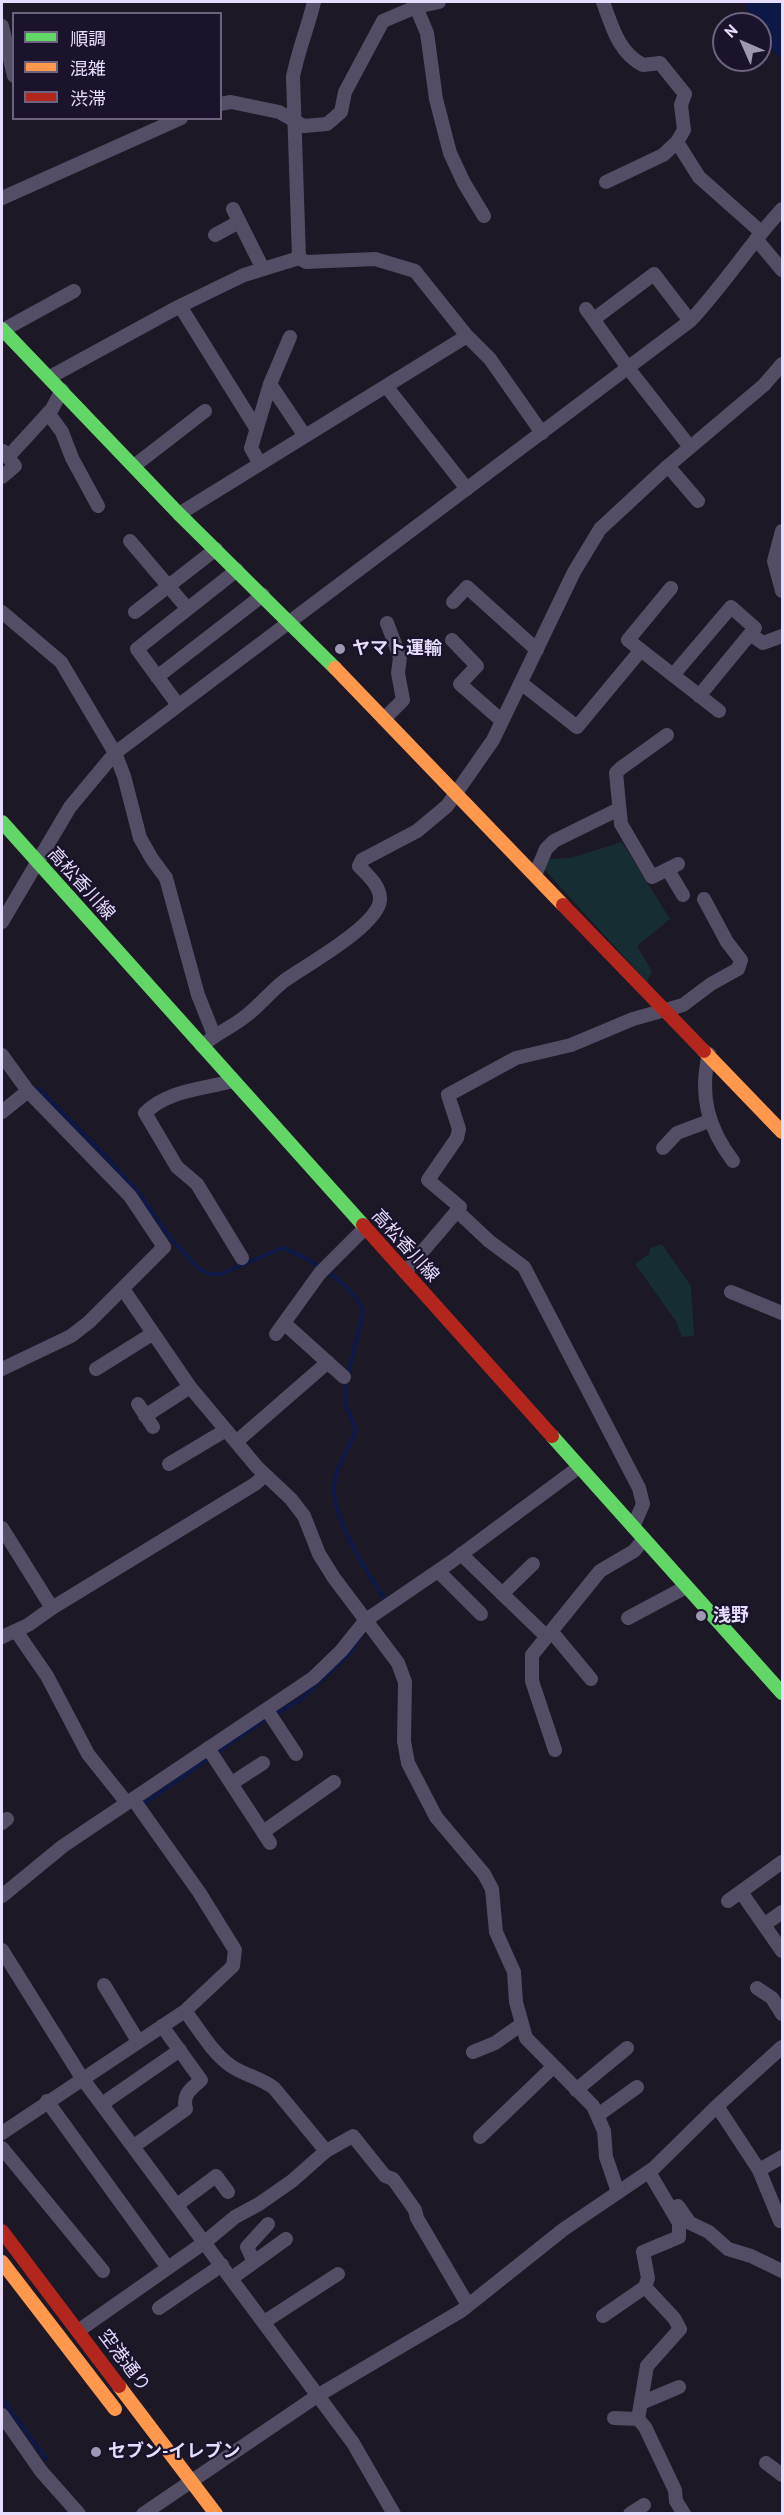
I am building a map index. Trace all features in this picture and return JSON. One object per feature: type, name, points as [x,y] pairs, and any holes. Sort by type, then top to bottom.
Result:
[{"type":"main road","points":[[2,329],[179,514],[289,620],[783,1132]]},
{"type":"main road","name":"高松香川線","points":[[2,822],[687,1587],[776,1676],[783,1694]]},
{"type":"main road","name":"空港通り","points":[[2,2230],[216,2514]]},
{"type":"main road","name":"空港通り","points":[[2,2262],[126,2423]]},
{"type":"main road","points":[[174,2484],[190,2505]]},
{"type":"street","points":[[298,258],[293,77],[296,59],[304,39],[307,18],[314,2]]},
{"type":"street","points":[[222,104],[231,102],[279,112],[304,126],[327,124],[341,112],[345,92],[383,21],[416,7],[439,2]]},
{"type":"street","points":[[603,2],[616,39],[625,51],[643,65],[660,63],[685,94],[681,105],[684,130],[677,142],[663,155],[606,182]]},
{"type":"street","points":[[416,7],[427,33],[436,99],[450,153],[464,183],[484,216]]},
{"type":"street","points":[[2,26],[12,68]]},
{"type":"street","points":[[2,198],[177,120]]},
{"type":"street","points":[[677,142],[699,177],[759,236],[783,270]]},
{"type":"street","points":[[2,922],[70,807],[115,753],[289,620],[690,321],[783,209]]},
{"type":"street","points":[[215,235],[236,215],[263,269]]},
{"type":"street","points":[[50,377],[180,306],[244,275],[298,258],[306,262],[375,259],[415,271],[467,336],[490,359],[542,433]]},
{"type":"street","points":[[690,321],[654,274],[590,314],[628,368],[690,447]]},
{"type":"street","points":[[2,329],[74,291]]},
{"type":"street","points":[[180,306],[256,428]]},
{"type":"street","points":[[179,514],[467,336]]},
{"type":"street","points":[[260,464],[251,448],[270,384],[290,337]]},
{"type":"street","points":[[202,1046],[214,1035],[247,1016],[283,982],[361,928],[377,911],[380,892],[359,866],[362,860],[417,831],[438,816],[493,740],[574,573],[600,529],[668,466],[764,385],[783,364]]},
{"type":"street","points":[[270,384],[305,436]]},
{"type":"street","points":[[386,386],[467,489]]},
{"type":"street","points":[[2,477],[15,466],[5,453],[48,413],[62,390]]},
{"type":"street","points":[[134,466],[206,411]]},
{"type":"street","points":[[48,413],[62,432],[72,458],[98,506]]},
{"type":"street","points":[[668,466],[698,501]]},
{"type":"street","points":[[783,531],[774,561],[783,591]]},
{"type":"street","points":[[130,541],[187,608]]},
{"type":"street","points":[[135,612],[216,549]]},
{"type":"street","points":[[178,705],[137,649],[237,570]]},
{"type":"street","points":[[453,602],[467,587],[537,650]]},
{"type":"street","points":[[671,588],[628,640],[719,711]]},
{"type":"street","points":[[157,677],[262,595]]},
{"type":"street","points":[[673,675],[731,607],[755,628],[699,696]]},
{"type":"street","points":[[2,612],[61,662],[115,753],[124,776],[140,838],[152,860],[166,878],[198,995],[214,1035]]},
{"type":"street","points":[[384,719],[403,700],[398,673],[400,657],[387,623]]},
{"type":"street","points":[[750,634],[763,643],[783,636]]},
{"type":"street","points":[[452,640],[477,666],[460,684],[502,721]]},
{"type":"street","points":[[521,683],[577,727],[641,650]]},
{"type":"street","points":[[667,735],[616,773],[619,809],[621,824],[652,878],[673,867],[683,895]]},
{"type":"street","points":[[536,875],[546,849],[554,841],[619,809]]},
{"type":"street","points":[[405,1272],[460,1207],[428,1180],[457,1138],[459,1128],[448,1095],[516,1058],[571,1045],[633,1019],[683,1005],[711,984],[738,969],[741,960],[727,942],[704,899]]},
{"type":"street","points":[[709,1054],[705,1070],[709,1121],[719,1142],[733,1161]]},
{"type":"street","points":[[2,1055],[27,1090],[130,1196],[164,1247],[89,1322],[71,1336],[2,1369]]},
{"type":"street","points":[[234,1081],[199,1090],[185,1090],[144,1113],[177,1167],[197,1184],[242,1258]]},
{"type":"street","points":[[2,1112],[27,1090]]},
{"type":"street","points":[[663,1148],[677,1133],[709,1121]]},
{"type":"street","points":[[457,1211],[489,1241],[524,1267],[639,1488],[643,1504],[633,1527]]},
{"type":"street","points":[[344,1377],[328,1362],[280,1328],[320,1273],[365,1228]]},
{"type":"street","points":[[123,1289],[190,1387],[265,1475],[291,1499],[304,1516],[319,1554],[334,1578],[398,1663],[405,1682],[404,1741],[408,1763],[436,1817],[484,1874],[492,1889],[496,1932],[514,1972],[516,2002],[526,2037],[593,2106],[604,2131],[606,2157],[618,2192]]},
{"type":"street","points":[[731,1292],[783,1313]]},
{"type":"street","points":[[96,1369],[152,1334]]},
{"type":"street","points":[[236,1442],[328,1362]]},
{"type":"street","points":[[146,1416],[190,1387]]},
{"type":"street","points":[[169,1464],[226,1430]]},
{"type":"street","points":[[2,1896],[63,1846],[269,1714],[313,1678],[369,1624],[438,1570],[579,1467]]},
{"type":"street","points":[[2,1637],[28,1625],[255,1484],[265,1475]]},
{"type":"street","points":[[2,1528],[7,1550],[52,1608]]},
{"type":"street","points":[[555,1750],[532,1681],[532,1656],[600,1571],[634,1551],[644,1539]]},
{"type":"street","points":[[461,1554],[548,1634],[591,1679]]},
{"type":"street","points":[[502,1594],[533,1564]]},
{"type":"street","points":[[438,1570],[480,1614]]},
{"type":"street","points":[[628,1618],[687,1587]]},
{"type":"street","points":[[2,2133],[185,2011],[233,1966],[235,1950],[199,1892],[130,1801],[88,1754],[46,1676],[16,1631]]},
{"type":"street","points":[[269,1714],[296,1754]]},
{"type":"street","points":[[211,1753],[267,1837],[312,1806],[334,1782]]},
{"type":"street","points":[[232,1784],[263,1763]]},
{"type":"street","points":[[728,1901],[783,1862]]},
{"type":"street","points":[[741,1892],[783,1951]]},
{"type":"street","points":[[764,1924],[783,1912]]},
{"type":"street","points":[[2,1950],[82,2078],[353,2443],[394,2514]]},
{"type":"street","points":[[104,1985],[138,2041]]},
{"type":"street","points":[[757,1988],[772,1998],[783,2014]]},
{"type":"street","points":[[185,2011],[230,2066],[265,2081],[274,2088],[326,2151]]},
{"type":"street","points":[[472,2052],[495,2043],[522,2024]]},
{"type":"street","points":[[134,2146],[186,2109],[183,2100],[186,2094],[201,2080],[162,2026]]},
{"type":"street","points":[[143,2514],[174,2484],[191,2480],[317,2396],[468,2305],[564,2229],[652,2170],[717,2106],[783,2047]]},
{"type":"street","points":[[576,2090],[627,2048]]},
{"type":"street","points":[[102,2104],[180,2050]]},
{"type":"street","points":[[480,2137],[553,2067]]},
{"type":"street","points":[[598,2115],[637,2087]]},
{"type":"street","points":[[47,2101],[163,2261]]},
{"type":"street","points":[[717,2106],[759,2170],[780,2221],[783,2220]]},
{"type":"street","points":[[78,2331],[205,2242],[235,2217],[259,2204],[292,2181],[326,2151],[353,2136],[385,2176],[393,2179],[415,2210],[417,2218],[468,2305]]},
{"type":"street","points":[[2,2148],[103,2271]]},
{"type":"street","points":[[759,2170],[783,2157]]},
{"type":"street","points":[[652,2170],[690,2223],[710,2232],[728,2249],[751,2256],[783,2271]]},
{"type":"street","points":[[603,2316],[645,2287],[648,2278],[643,2252],[678,2237],[679,2223],[652,2170]]},
{"type":"street","points":[[177,2205],[216,2176],[228,2192]]},
{"type":"street","points":[[254,2262],[247,2247],[268,2224]]},
{"type":"street","points":[[232,2278],[286,2239]]},
{"type":"street","points":[[159,2308],[222,2265]]},
{"type":"street","points":[[264,2322],[338,2274]]},
{"type":"street","points":[[638,2419],[647,2366],[680,2329],[674,2318],[645,2287]]},
{"type":"street","points":[[641,2403],[679,2387]]},
{"type":"street","points":[[2,2415],[41,2471],[79,2514]]},
{"type":"street","points":[[614,2418],[638,2419],[645,2427],[675,2490],[676,2501],[684,2514]]},
{"type":"street","points":[[766,2463],[783,2475]]},
{"type":"street","points":[[630,2514],[644,2505]]},
{"type":"green space","points":[[622,842],[670,919],[637,946],[652,971],[647,982],[544,869],[548,859],[570,858]]},
{"type":"green space","points":[[662,1244],[691,1286],[694,1336],[682,1337],[675,1320],[635,1264],[649,1254],[650,1248]]},
{"type":"shaded area","points":[[740,2],[782,2],[782,59],[772,50],[772,12],[748,12],[746,3]]},
{"type":"waterway","points":[[38,1088],[139,1193],[170,1238],[199,1269],[210,1274],[221,1274],[282,1248],[330,1274],[342,1283],[359,1303],[363,1313],[345,1387],[345,1404],[356,1430],[337,1472],[334,1486],[335,1500],[353,1547],[387,1603]]},
{"type":"waterway","points":[[142,1805],[261,1722],[300,1700],[349,1654],[362,1635]]},
{"type":"waterway","points":[[2,2399],[46,2459]]},
{"type":"traffic: fast","points":[[2,329],[179,514],[335,668]]},
{"type":"traffic: fast","points":[[2,822],[363,1225]]},
{"type":"traffic: fast","points":[[552,1436],[782,1693]]},
{"type":"traffic: slow","points":[[335,668],[563,905]]},
{"type":"traffic: slow","points":[[704,1051],[782,1132]]},
{"type":"traffic: slow","points":[[2,2262],[115,2409]]},
{"type":"traffic: slow","points":[[119,2386],[216,2514]]},
{"type":"traffic: jam","points":[[563,905],[704,1051]]},
{"type":"traffic: jam","points":[[363,1225],[552,1436]]},
{"type":"traffic: jam","points":[[2,2231],[119,2386]]},
{"type":"place","name":"ヤマト運輸","points":[[340,649]]},
{"type":"place","name":"浅野","points":[[701,1616]]},
{"type":"place","name":"セブン-イレブン","points":[[96,2452]]}]
